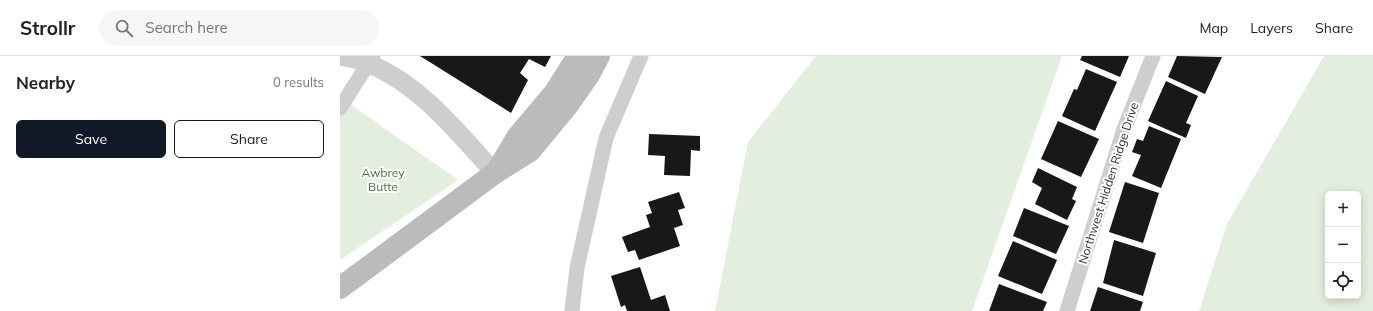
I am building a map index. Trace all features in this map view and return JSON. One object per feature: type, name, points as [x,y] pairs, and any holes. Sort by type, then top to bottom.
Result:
[{"type":"main road","points":[[495,173],[518,136],[555,92],[578,56]]},
{"type":"main road","points":[[340,288],[495,173],[530,151],[568,105],[589,75],[599,56]]},
{"type":"street","points":[[340,56],[371,60],[420,94],[438,111],[495,173]]},
{"type":"street","points":[[572,311],[577,268],[606,138],[640,56]]},
{"type":"street","name":"Northwest Hidden Ridge Drive","points":[[1067,311],[1124,129],[1153,56]]},
{"type":"street","points":[[340,108],[371,60]]},
{"type":"green space","points":[[816,56],[1062,56],[972,311],[715,311],[748,142]]},
{"type":"green space","points":[[1324,56],[1373,56],[1373,311],[1199,311],[1227,224]]},
{"type":"green space","name":"Awbrey Butte","points":[[340,97],[458,180],[340,260]]},
{"type":"building","points":[[420,56],[551,56],[545,67],[529,59],[520,73],[528,80],[511,113]]},
{"type":"building","points":[[1082,56],[1129,56],[1120,77],[1080,60]]},
{"type":"building","points":[[1177,56],[1222,57],[1205,94],[1168,77]]},
{"type":"building","points":[[1086,69],[1117,82],[1095,131],[1062,116],[1074,89],[1077,90]]},
{"type":"building","points":[[1166,81],[1198,96],[1186,123],[1191,125],[1186,138],[1148,121]]},
{"type":"building","points":[[1058,121],[1099,139],[1081,177],[1041,159]]},
{"type":"building","points":[[1149,126],[1181,139],[1161,188],[1132,176],[1141,155],[1132,152],[1137,139],[1143,141]]},
{"type":"building","points":[[649,134],[700,136],[700,151],[691,150],[690,176],[664,175],[665,156],[648,155]]},
{"type":"building","points":[[1038,168],[1077,187],[1072,199],[1076,201],[1067,220],[1035,204],[1042,188],[1032,182]]},
{"type":"building","points":[[1125,182],[1159,193],[1143,243],[1109,232]]},
{"type":"building","points":[[679,192],[685,208],[678,210],[683,225],[674,228],[680,246],[639,260],[635,250],[628,252],[622,237],[650,227],[646,215],[652,213],[648,202]]},
{"type":"building","points":[[1024,208],[1069,226],[1056,254],[1013,236]]},
{"type":"building","points":[[1114,240],[1156,253],[1143,296],[1103,283]]},
{"type":"building","points":[[1013,241],[1057,260],[1042,294],[998,276]]},
{"type":"building","points":[[640,267],[651,300],[665,295],[670,311],[627,311],[625,305],[621,307],[611,276]]},
{"type":"building","points":[[999,284],[1047,302],[1043,311],[989,311]]},
{"type":"building","points":[[1098,287],[1143,302],[1140,311],[1090,311]]}]
